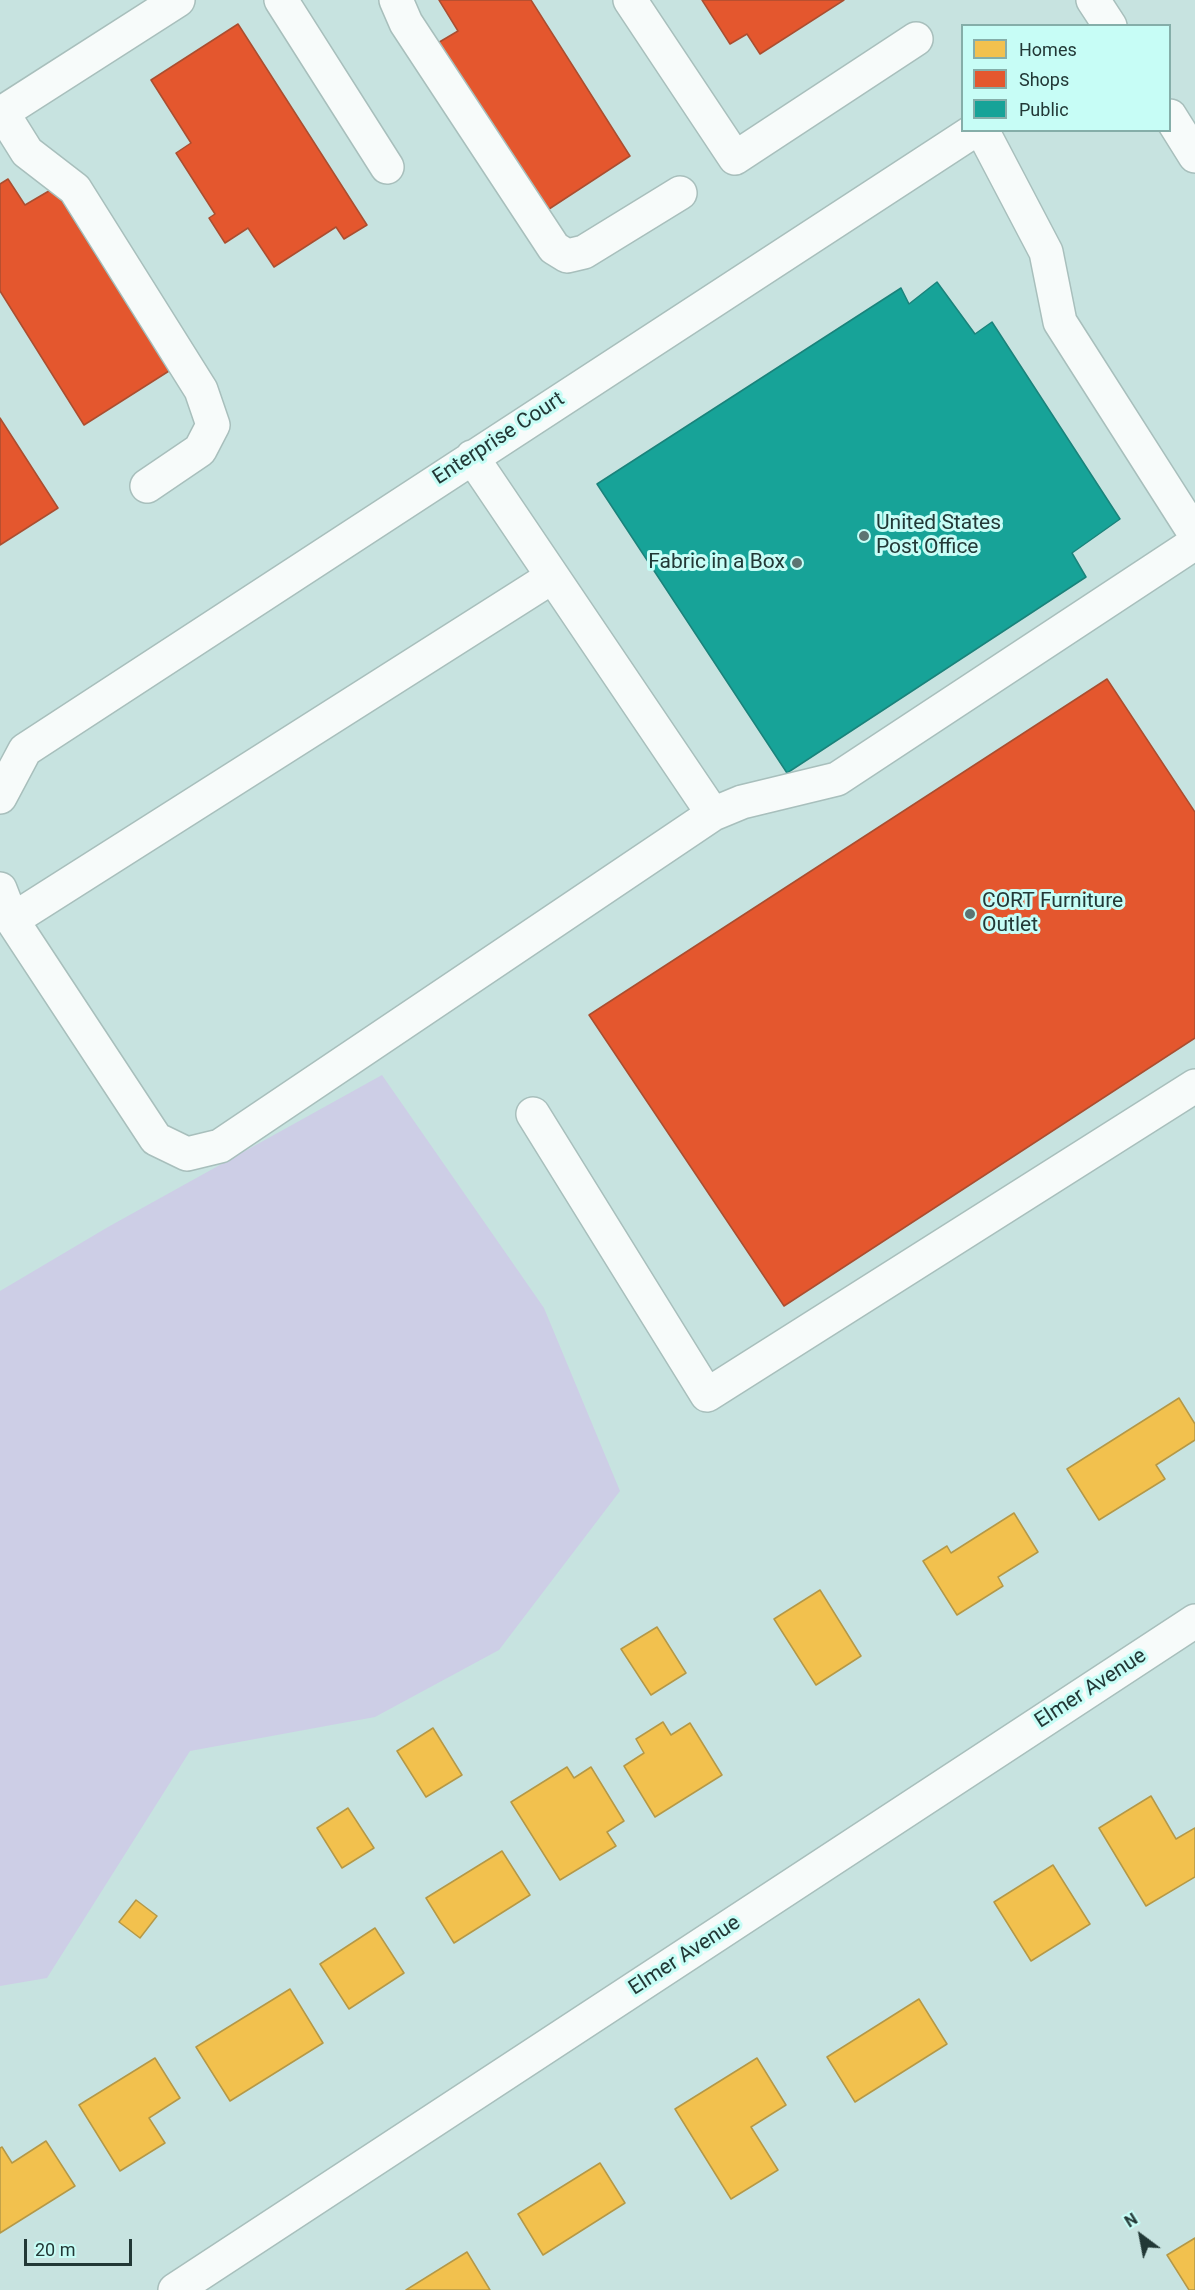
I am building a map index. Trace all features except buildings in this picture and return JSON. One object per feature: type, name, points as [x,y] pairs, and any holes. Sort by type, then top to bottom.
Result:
[{"type":"street","points":[[147,486],[200,450],[213,425],[201,390],[75,189],[27,152],[1,113],[178,0]]},
{"type":"street","points":[[281,0],[387,166]]},
{"type":"street","points":[[396,0],[406,23],[554,248],[567,256],[584,252],[680,194]]},
{"type":"street","points":[[630,0],[735,159],[916,39]]},
{"type":"street","points":[[1093,0],[1109,24]]},
{"type":"street","points":[[1171,118],[1195,156]]},
{"type":"street","name":"Enterprise Court","points":[[0,797],[25,750],[972,132]]},
{"type":"street","points":[[983,132],[1047,252],[1060,322],[1195,534]]},
{"type":"street","points":[[472,457],[713,814]]},
{"type":"street","points":[[0,889],[12,920],[156,1139],[187,1154],[219,1146],[713,814],[742,801],[837,779],[1195,543]]},
{"type":"street","points":[[12,920],[552,577]]},
{"type":"street","points":[[533,1113],[706,1395],[1195,1086]]},
{"type":"street","name":"Elmer Avenue","points":[[175,2290],[1195,1621]]},
{"type":"shaded area","points":[[382,1075],[544,1308],[620,1491],[499,1650],[375,1717],[190,1751],[47,1978],[0,1986],[0,1291],[108,1227]]},
{"type":"place","name":"United States Post Office","points":[[864,536]]},
{"type":"place","name":"Fabric in a Box","points":[[797,563]]},
{"type":"place","name":"CORT Furniture Outlet","points":[[970,914]]}]
